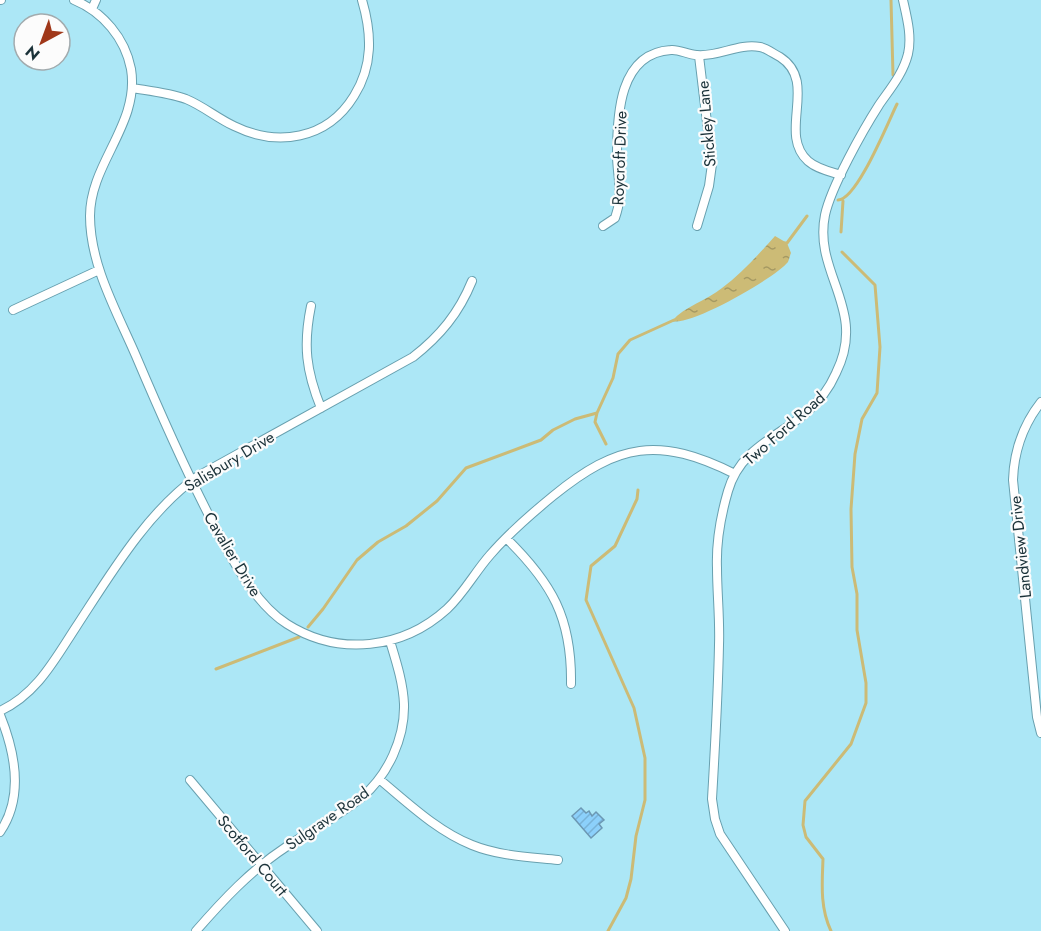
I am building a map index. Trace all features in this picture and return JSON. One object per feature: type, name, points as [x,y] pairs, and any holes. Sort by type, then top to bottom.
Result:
[{"type":"street","name":"Cavalier Drive","points":[[75,0],[92,9],[107,21],[123,45],[131,72],[132,88],[125,121],[101,170],[91,200],[91,233],[99,270],[191,480],[246,581],[258,597],[284,622],[309,635],[332,642],[364,645],[390,641],[422,627],[449,607],[506,538],[561,490],[588,470],[620,455],[650,450],[677,452],[707,460],[735,474]]},
{"type":"street","points":[[92,9],[96,0]]},
{"type":"street","points":[[132,88],[186,99],[232,125],[262,136],[282,138],[305,135],[333,119],[352,100],[361,86],[370,50],[362,0]]},
{"type":"street","name":"Two Ford Road","points":[[785,931],[734,858],[720,834],[715,819],[712,799],[719,644],[717,550],[728,492],[735,474],[759,445],[799,418],[818,401],[828,388],[842,360],[847,321],[826,253],[824,230],[829,202],[842,175],[869,123],[905,64],[909,28],[903,0]]},
{"type":"street","name":"Roycroft Drive","points":[[603,225],[615,218],[620,199],[616,155],[622,97],[627,77],[639,62],[652,54],[672,50],[699,56],[723,52],[738,46],[761,46],[783,59],[793,72],[799,87],[795,130],[797,146],[808,161],[825,171],[842,175]]},
{"type":"street","name":"Stickley Lane","points":[[697,226],[709,186],[712,164],[699,56]]},
{"type":"street","points":[[13,310],[99,270]]},
{"type":"street","name":"Salisbury Drive","points":[[0,713],[18,701],[42,678],[126,553],[156,515],[191,480],[397,367],[428,345],[456,312],[472,281]]},
{"type":"street","points":[[311,306],[306,355],[313,390],[321,408]]},
{"type":"street","name":"Landview Drive","points":[[1041,402],[1030,417],[1018,446],[1014,480],[1037,717],[1041,733]]},
{"type":"street","points":[[506,538],[542,577],[561,612],[570,649],[571,684]]},
{"type":"street","name":"Sulgrave Road","points":[[196,931],[226,897],[261,865],[362,797],[379,778],[396,748],[403,720],[403,693],[390,641]]},
{"type":"street","points":[[0,713],[12,749],[15,785],[9,814],[0,832]]},
{"type":"street","points":[[379,778],[414,808],[456,838],[491,851],[558,860]]},
{"type":"street","name":"Scotford Court","points":[[190,780],[317,931]]},
{"type":"water","points":[[775,236],[787,243],[791,253],[788,262],[780,269],[732,300],[696,317],[672,321],[683,311],[716,293],[750,263]]},
{"type":"building","points":[[581,808],[586,813],[589,811],[592,816],[596,812],[604,820],[599,824],[602,828],[591,838],[572,816]]},
{"type":"waterway","points":[[891,0],[893,75]]},
{"type":"waterway","points":[[838,200],[846,197],[863,174],[897,104]]},
{"type":"waterway","points":[[841,232],[843,201]]},
{"type":"waterway","points":[[784,243],[787,243],[807,216]]},
{"type":"waterway","points":[[831,931],[823,905],[823,859],[806,837],[803,825],[805,801],[851,744],[866,703],[866,683],[857,630],[857,594],[852,567],[851,509],[855,454],[862,419],[877,393],[880,347],[875,285],[842,252]]},
{"type":"waterway","points":[[606,444],[595,422],[613,378],[618,354],[630,340],[674,320]]},
{"type":"waterway","points":[[308,627],[357,560],[378,542],[406,526],[437,501],[466,468],[541,440],[553,430],[575,419],[597,413]]},
{"type":"waterway","points":[[608,931],[626,898],[631,879],[636,836],[645,800],[645,758],[634,708],[586,600],[591,566],[615,546],[637,499],[638,490]]},
{"type":"waterway","points":[[216,669],[299,637]]}]
